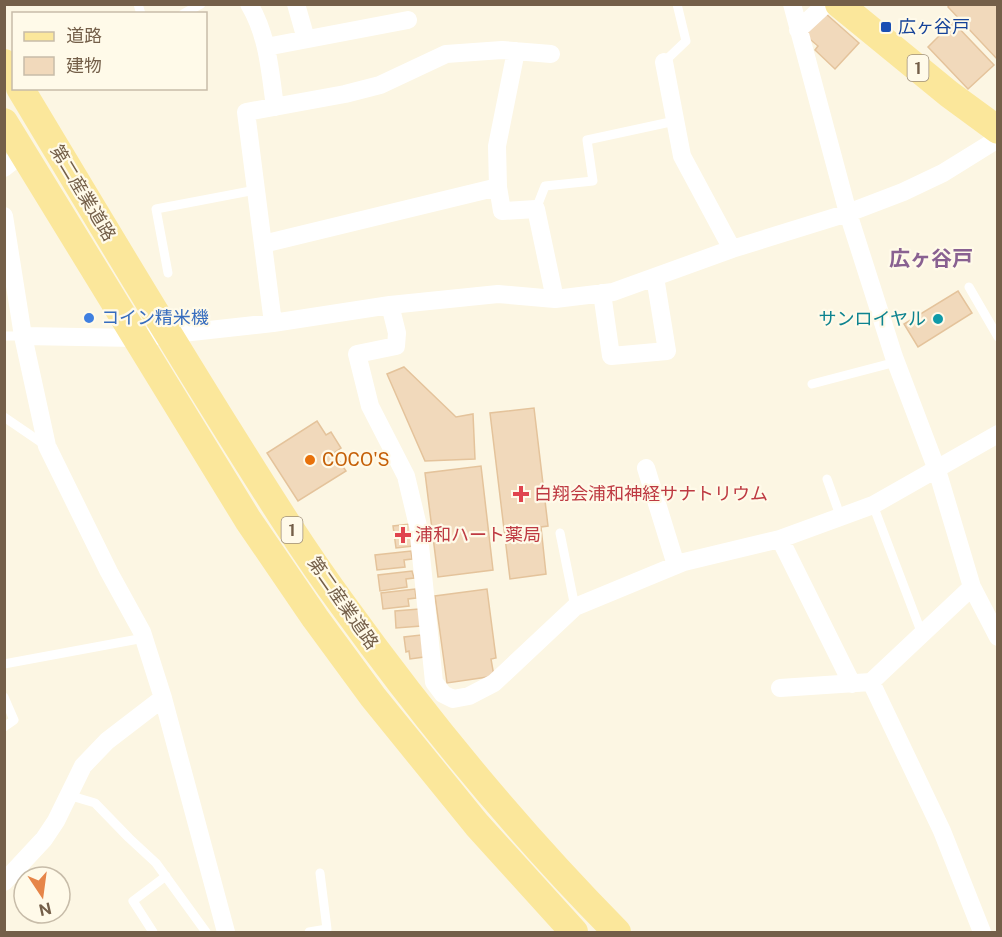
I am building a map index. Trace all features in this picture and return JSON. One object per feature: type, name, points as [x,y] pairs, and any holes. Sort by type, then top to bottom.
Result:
[{"type":"main road","name":"1","points":[[839,4],[998,130]]},
{"type":"main road","name":"第二産業道路","points":[[21,90],[167,334],[274,503],[341,603],[398,680],[502,808],[617,933]]},
{"type":"main road","name":"第二産業道路","points":[[4,122],[14,160],[137,338],[248,520],[315,618],[373,697],[477,825],[574,933]]},
{"type":"street","points":[[249,4],[257,18],[266,47],[275,107]]},
{"type":"street","points":[[296,4],[306,39]]},
{"type":"street","points":[[792,4],[848,213],[896,362],[937,470],[972,587],[998,637]]},
{"type":"street","points":[[798,30],[826,4]]},
{"type":"street","points":[[266,47],[408,20]]},
{"type":"street","points":[[273,323],[246,112],[345,94],[380,85],[446,54],[502,50],[551,54]]},
{"type":"street","points":[[516,51],[496,146],[498,187],[502,211],[536,209],[555,299]]},
{"type":"street","points":[[664,62],[682,156],[732,249]]},
{"type":"street","points":[[23,336],[137,338],[273,323],[390,305],[498,294],[555,299],[613,292],[732,249],[848,213],[903,192],[943,173],[998,140]]},
{"type":"street","points":[[263,244],[498,187]]},
{"type":"street","points":[[4,216],[23,336],[47,446],[144,638],[163,698],[226,933]]},
{"type":"street","points":[[602,293],[610,356],[667,351],[655,277]]},
{"type":"street","points":[[390,305],[397,333],[396,346],[357,354],[370,406],[406,476],[418,526],[435,682],[443,694],[453,699],[469,696],[494,683],[575,607],[676,565],[780,539],[873,505],[998,434]]},
{"type":"street","points":[[646,468],[676,565]]},
{"type":"street","points":[[780,539],[942,831],[982,933]]},
{"type":"street","points":[[780,688],[861,683],[922,635],[972,587]]},
{"type":"street","points":[[4,882],[44,839],[56,821],[83,766],[107,741],[163,698]]},
{"type":"lane","points":[[187,12],[201,4]]},
{"type":"lane","points":[[664,62],[686,41],[677,4]]},
{"type":"lane","points":[[536,209],[545,186],[593,181],[587,140],[675,121]]},
{"type":"lane","points":[[168,273],[156,209],[256,190]]},
{"type":"lane","points":[[969,287],[998,337]]},
{"type":"lane","points":[[4,336],[23,336]]},
{"type":"lane","points":[[812,384],[896,362]]},
{"type":"lane","points":[[4,417],[47,446]]},
{"type":"lane","points":[[827,479],[841,518]]},
{"type":"lane","points":[[873,505],[922,635]]},
{"type":"lane","points":[[560,533],[575,607]]},
{"type":"lane","points":[[4,664],[144,638]]},
{"type":"lane","points":[[4,697],[14,720],[4,727]]},
{"type":"lane","points":[[68,795],[95,803],[156,863],[206,933]]},
{"type":"lane","points":[[309,933],[327,929],[320,873]]},
{"type":"lane","points":[[153,933],[133,901],[166,876]]},
{"type":"building","points":[[950,4],[998,4],[997,59],[948,7]]},
{"type":"building","points":[[825,13],[859,43],[835,69],[815,50],[818,46],[805,35]]},
{"type":"building","points":[[953,22],[994,65],[968,89],[928,47]]},
{"type":"building","name":"サンロイヤル","points":[[958,291],[972,313],[918,347],[904,324]]},
{"type":"building","points":[[404,367],[456,417],[473,414],[475,459],[425,461],[387,374]]},
{"type":"building","points":[[534,408],[548,526],[541,527],[546,574],[510,579],[490,413]]},
{"type":"building","points":[[317,421],[326,435],[331,432],[341,448],[334,453],[346,471],[298,501],[267,453]]},
{"type":"building","points":[[481,466],[493,570],[438,577],[425,473]]},
{"type":"building","points":[[410,524],[413,546],[396,548],[393,526]]},
{"type":"building","points":[[411,551],[412,559],[404,560],[405,567],[377,570],[375,555]]},
{"type":"building","points":[[412,571],[414,578],[406,579],[407,587],[380,591],[378,575]]},
{"type":"building","points":[[415,589],[416,598],[408,599],[409,606],[383,609],[381,593]]},
{"type":"building","points":[[487,589],[496,658],[491,659],[494,676],[447,683],[435,596]]},
{"type":"building","points":[[419,609],[421,626],[396,628],[395,611]]},
{"type":"building","points":[[421,635],[424,657],[410,659],[409,651],[406,652],[404,637]]},
{"type":"place","name":"広ヶ谷戸","points":[[886,27]]},
{"type":"place","name":"コイン精米機","points":[[89,318]]},
{"type":"place","name":"サンロイヤル","points":[[938,319]]},
{"type":"place","name":"COCO'S","points":[[310,460]]},
{"type":"place","name":"白翔会浦和神経サナトリウム","points":[[521,494]]},
{"type":"place","name":"浦和ハート薬局","points":[[403,535]]},
{"type":"district","name":"広ヶ谷戸","points":[[931,259]]}]
